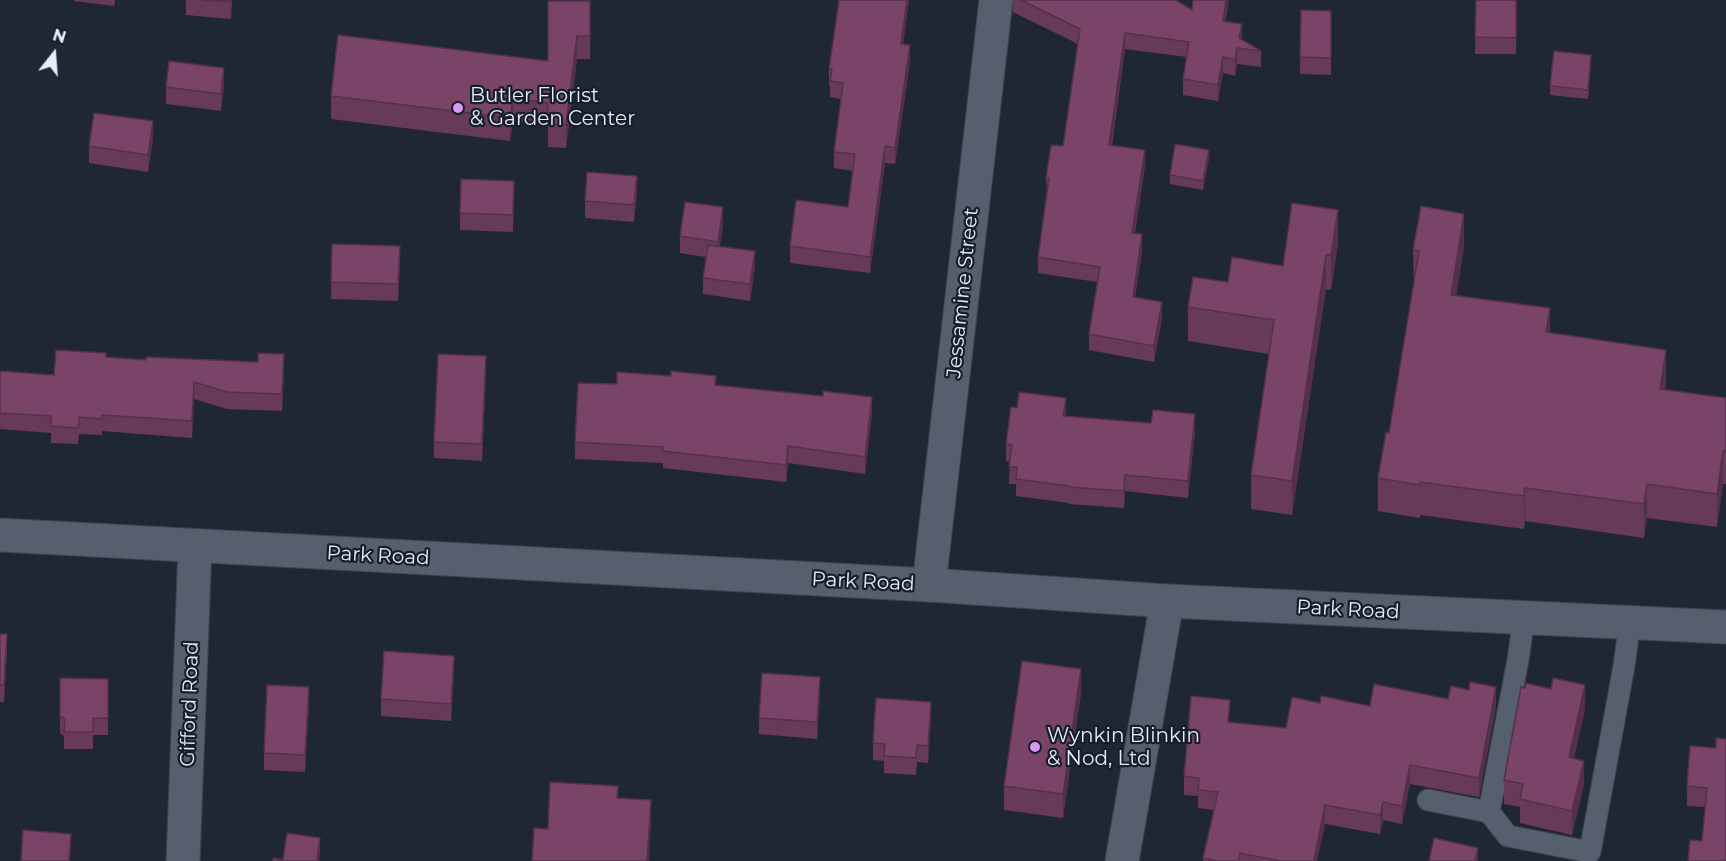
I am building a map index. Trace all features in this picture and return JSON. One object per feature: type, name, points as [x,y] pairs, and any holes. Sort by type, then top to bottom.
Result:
[{"type":"main road","name":"Jessamine Street","points":[[929,585],[996,0]]},
{"type":"main road","name":"Park Road","points":[[0,536],[929,585],[1167,601],[1726,627]]},
{"type":"main road","name":"Gifford Road","points":[[183,861],[195,547]]},
{"type":"main road","points":[[1122,861],[1167,601]]},
{"type":"lane","points":[[1489,812],[1524,618]]},
{"type":"lane","points":[[1428,800],[1489,812],[1508,836],[1590,852],[1624,666],[1629,623]]},
{"type":"building","points":[[203,0],[231,0],[231,2]]},
{"type":"building","points":[[839,0],[907,0],[901,44],[910,45],[895,148],[885,146],[870,257],[790,246],[796,200],[848,207],[855,154],[834,152],[843,83],[830,81],[832,69],[829,69]]},
{"type":"building","points":[[1021,0],[1176,0],[1192,10],[1193,0],[1226,0],[1223,21],[1242,24],[1239,38],[1261,51],[1237,48],[1235,60],[1223,57],[1218,85],[1183,79],[1189,42],[1125,33],[1109,145],[1145,150],[1132,233],[1142,234],[1133,297],[1162,302],[1154,346],[1089,334],[1100,267],[1038,257],[1049,178],[1046,178],[1051,145],[1063,146],[1080,29]]},
{"type":"building","points":[[1476,0],[1516,0],[1516,38],[1475,37]]},
{"type":"building","points":[[548,1],[590,1],[590,36],[577,36],[566,125],[548,124],[548,103],[513,98],[510,118],[331,96],[338,35],[548,61]]},
{"type":"building","points":[[1301,10],[1331,11],[1331,58],[1300,57]]},
{"type":"building","points":[[1554,51],[1591,55],[1588,90],[1550,86]]},
{"type":"building","points":[[169,61],[224,68],[221,94],[166,87]]},
{"type":"building","points":[[94,113],[153,121],[148,155],[89,146]]},
{"type":"building","points":[[1175,144],[1209,150],[1203,181],[1170,175]]},
{"type":"building","points":[[587,172],[637,176],[634,205],[585,201]]},
{"type":"building","points":[[461,179],[514,181],[513,215],[460,213]]},
{"type":"building","points":[[685,202],[723,207],[718,242],[680,236]]},
{"type":"building","points":[[1292,203],[1338,210],[1331,255],[1326,255],[1292,481],[1251,475],[1274,320],[1188,307],[1193,277],[1228,282],[1232,257],[1283,266]]},
{"type":"building","points":[[1421,206],[1464,214],[1451,295],[1550,308],[1546,332],[1666,350],[1660,389],[1726,398],[1726,451],[1723,451],[1717,494],[1647,484],[1644,504],[1525,488],[1524,496],[1420,482],[1420,485],[1378,478],[1386,432],[1389,433],[1419,251],[1413,250]]},
{"type":"building","points":[[332,244],[400,246],[398,284],[331,282]]},
{"type":"building","points":[[708,245],[755,251],[750,284],[703,278]]},
{"type":"building","points":[[56,350],[106,353],[106,357],[146,360],[146,357],[258,362],[258,353],[284,354],[282,394],[227,392],[194,382],[192,421],[102,415],[102,419],[79,417],[78,428],[51,426],[51,416],[0,413],[0,371],[54,375]]},
{"type":"building","points":[[438,354],[486,356],[482,444],[434,442]]},
{"type":"building","points":[[671,371],[716,376],[715,385],[823,396],[823,391],[872,397],[865,457],[788,446],[786,465],[663,451],[663,447],[575,442],[578,383],[617,384],[617,372],[671,376]]},
{"type":"building","points":[[1019,392],[1066,398],[1063,416],[1151,423],[1153,410],[1195,414],[1188,481],[1125,475],[1124,491],[1069,487],[1016,479],[1017,467],[1009,467],[1012,445],[1006,444],[1011,407],[1017,408]]},
{"type":"building","points":[[0,634],[7,634],[4,685],[0,685]]},
{"type":"building","points":[[384,651],[454,656],[451,704],[381,699]]},
{"type":"building","points":[[1022,661],[1081,669],[1063,794],[1004,786]]},
{"type":"building","points":[[762,673],[820,677],[817,722],[759,718]]},
{"type":"building","points":[[60,678],[108,679],[108,718],[93,718],[93,732],[64,732],[65,719],[60,716]]},
{"type":"building","points":[[1553,678],[1585,685],[1569,757],[1584,761],[1572,811],[1520,799],[1523,784],[1504,780],[1521,687],[1525,688],[1526,683],[1551,689]]},
{"type":"building","points":[[1470,682],[1496,687],[1479,778],[1410,765],[1402,806],[1383,802],[1380,815],[1325,805],[1314,861],[1280,861],[1240,853],[1238,861],[1203,858],[1218,792],[1198,790],[1199,778],[1184,776],[1191,696],[1230,700],[1228,722],[1286,728],[1292,697],[1320,703],[1321,696],[1370,706],[1374,684],[1448,699],[1451,686],[1469,690]]},
{"type":"building","points":[[267,685],[309,687],[305,755],[264,753]]},
{"type":"building","points":[[876,698],[931,702],[928,746],[917,745],[916,758],[884,756],[885,744],[873,743]]},
{"type":"building","points":[[1716,738],[1726,739],[1726,861],[1688,861],[1690,840],[1702,841],[1707,788],[1687,786],[1690,746],[1716,748]]},
{"type":"building","points":[[550,782],[618,786],[617,798],[651,800],[647,861],[532,861],[534,828],[548,829]]},
{"type":"building","points":[[23,830],[71,834],[69,861],[21,861]]},
{"type":"building","points":[[287,833],[320,838],[317,861],[273,861],[273,858],[283,860]]},
{"type":"building","points":[[1434,838],[1478,848],[1475,861],[1429,861]]},
{"type":"place","name":"Butler Florist & Garden Center","points":[[458,108]]},
{"type":"place","name":"Wynkin Blinkin & Nod, Ltd","points":[[1035,747]]}]
